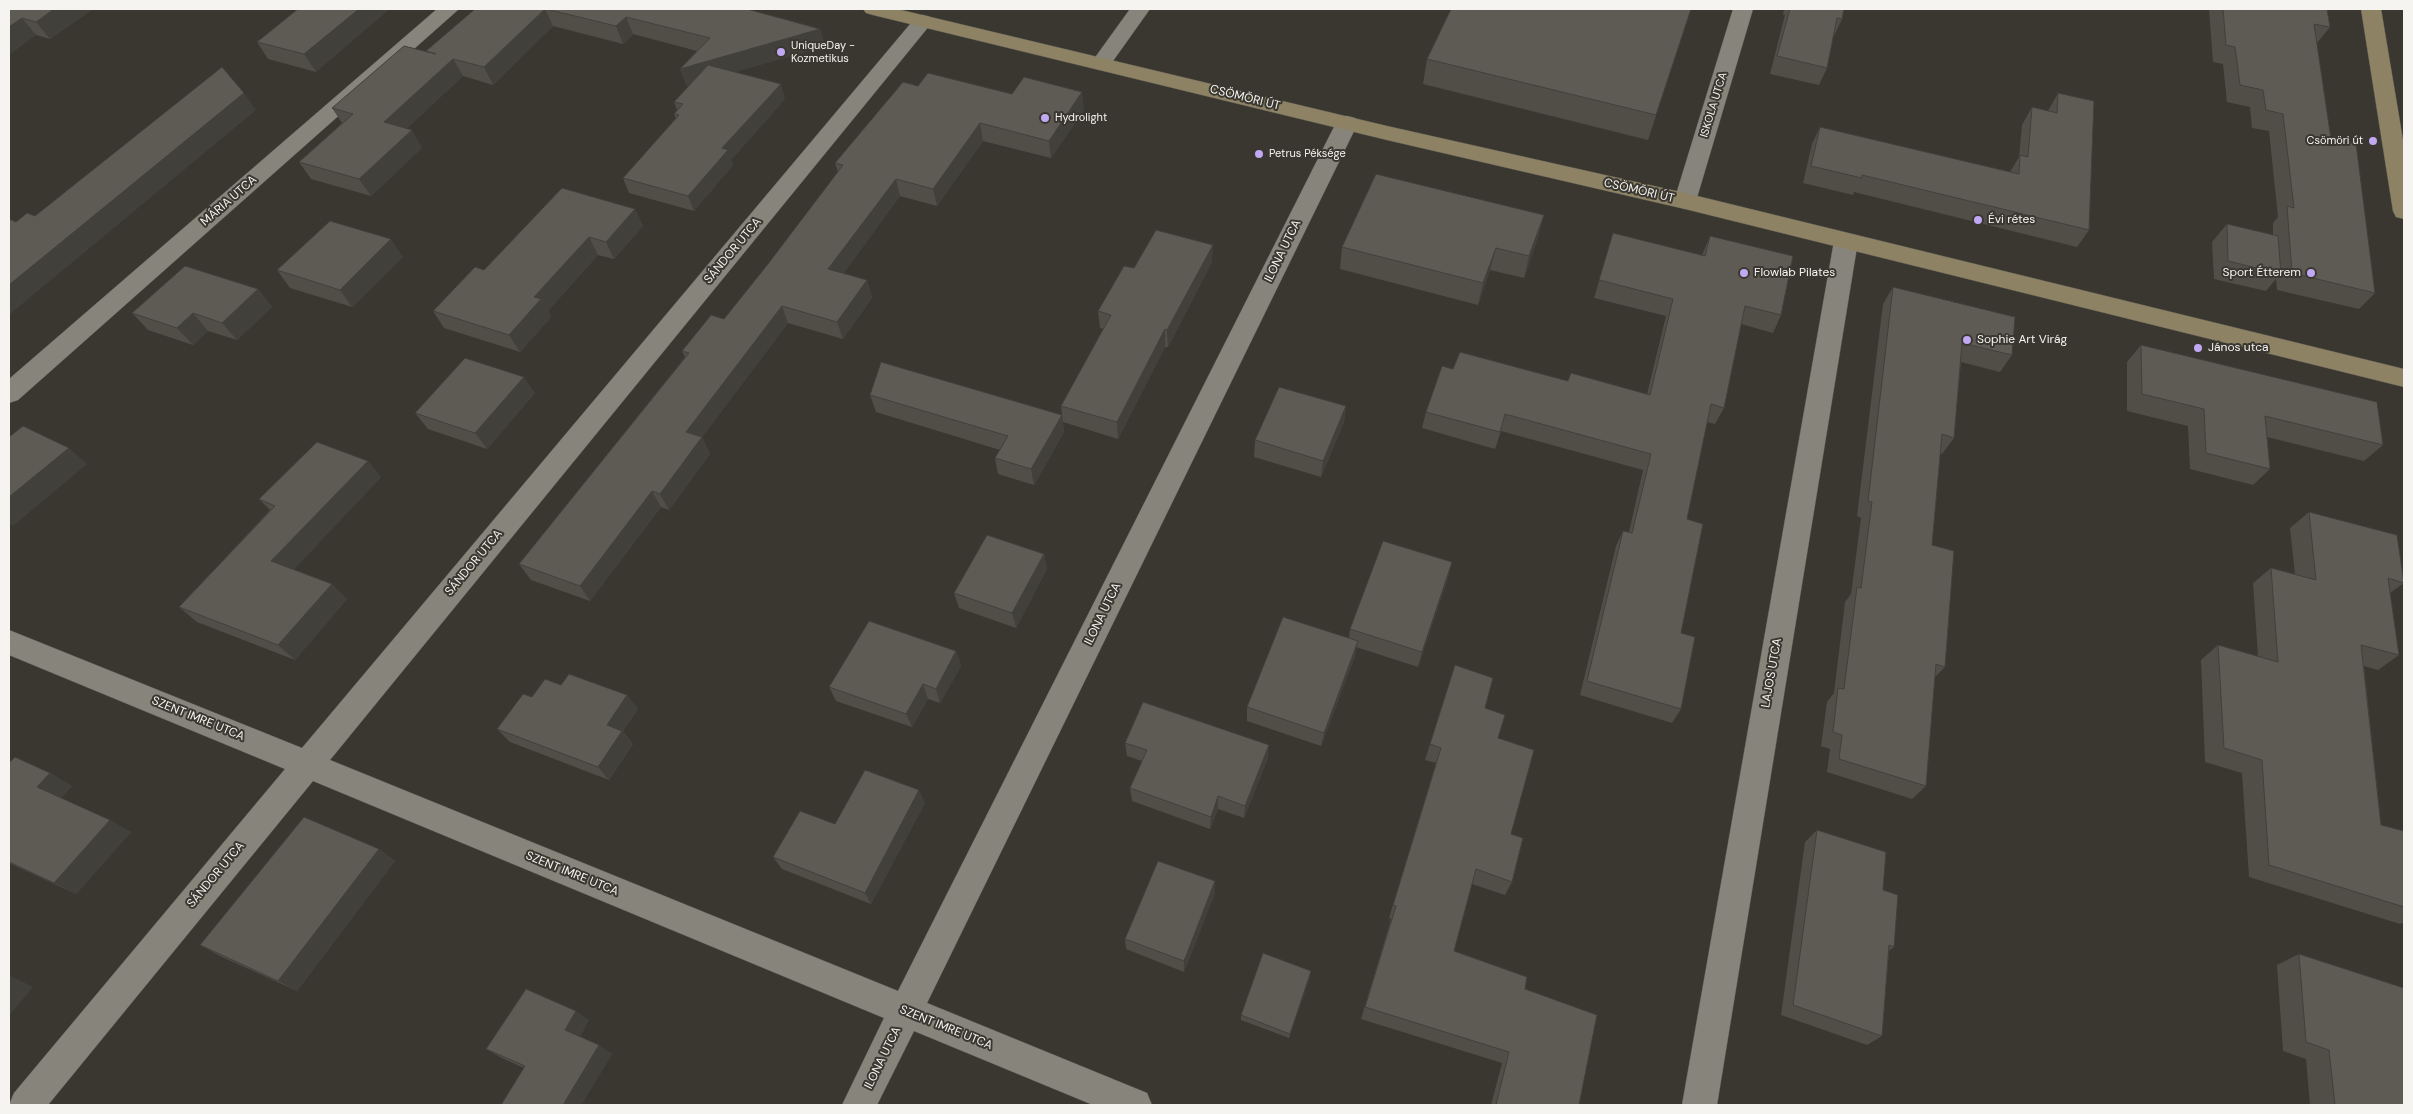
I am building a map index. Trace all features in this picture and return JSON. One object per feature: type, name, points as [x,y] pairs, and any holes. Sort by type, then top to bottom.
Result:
[{"type":"main road","name":"CSÖMÖRI ÚT","points":[[873,9],[1347,123],[1686,201],[2404,378]]},
{"type":"main road","points":[[2371,9],[2404,211]]},
{"type":"street","name":"MÁRIA UTCA","points":[[9,393],[449,9]]},
{"type":"street","points":[[1101,64],[1140,9]]},
{"type":"street","name":"ISKOLA UTCA","points":[[1686,201],[1743,9]]},
{"type":"street","name":"SÁNDOR UTCA","points":[[26,1105],[923,21]]},
{"type":"street","name":"ILONA UTCA","points":[[860,1105],[1347,123]]},
{"type":"street","name":"LAJOS UTCA","points":[[1699,1105],[1846,241]]},
{"type":"street","name":"SZENT IMRE UTCA","points":[[9,642],[1135,1105]]},
{"type":"building","points":[[9,9],[54,9],[36,22],[22,18],[9,27]]},
{"type":"building","points":[[298,9],[359,9],[304,54],[257,42]]},
{"type":"building","points":[[475,9],[545,9],[484,67],[453,59],[384,122],[412,130],[359,179],[299,162],[353,114],[332,108],[404,46],[436,54],[426,51]]},
{"type":"building","points":[[546,9],[747,9],[820,29],[680,69],[710,38],[626,17],[616,26]]},
{"type":"building","points":[[1451,9],[1691,9],[1656,115],[1427,59]]},
{"type":"building","points":[[1790,9],[1844,9],[1842,19],[1837,18],[1827,68],[1777,56]]},
{"type":"building","points":[[2223,9],[2327,9],[2330,27],[2314,24],[2331,139],[2356,143],[2375,293],[2292,273],[2287,206],[2294,208],[2283,114],[2266,110],[2263,90],[2240,85],[2235,47],[2226,45]]},
{"type":"building","points":[[708,65],[781,84],[722,148],[728,150],[688,196],[623,178],[679,115],[674,114],[683,104],[674,102]]},
{"type":"building","points":[[222,67],[244,93],[9,285],[9,219],[16,222],[27,213],[35,216]]},
{"type":"building","points":[[928,73],[1012,94],[1024,77],[1082,92],[1049,141],[980,123],[933,189],[896,179],[828,269],[867,280],[837,322],[782,306],[686,432],[702,437],[660,494],[652,491],[580,586],[519,564],[689,353],[682,351],[711,315],[724,319],[768,264],[843,165],[835,163],[903,82],[918,86]]},
{"type":"building","points":[[2058,93],[2094,101],[2089,230],[1862,175],[1862,178],[1811,166],[1820,127],[2019,174],[2020,155],[2028,157],[2032,107],[2057,113]]},
{"type":"building","points":[[1376,174],[1544,215],[1529,256],[1496,248],[1483,283],[1342,247]]},
{"type":"building","points":[[562,188],[635,209],[606,242],[589,237],[534,297],[541,299],[509,335],[433,311],[475,267],[484,270]]},
{"type":"building","points":[[330,221],[391,239],[340,290],[277,270]]},
{"type":"building","points":[[2227,224],[2278,236],[2281,274],[2228,261]]},
{"type":"building","points":[[1156,230],[1213,245],[1167,330],[1165,329],[1117,422],[1061,406],[1111,315],[1098,311],[1124,266],[1134,268]]},
{"type":"building","points":[[1613,233],[1705,256],[1710,236],[1793,256],[1781,315],[1745,306],[1724,408],[1711,404],[1687,519],[1703,524],[1681,633],[1695,637],[1681,709],[1587,681],[1623,531],[1632,533],[1651,454],[1505,414],[1500,432],[1426,412],[1442,366],[1453,369],[1460,352],[1568,381],[1571,373],[1650,395],[1673,299],[1599,280]]},
{"type":"building","points":[[185,266],[258,289],[222,323],[193,313],[177,328],[132,313]]},
{"type":"building","points":[[1893,287],[2015,317],[2012,355],[1962,343],[1954,438],[1942,434],[1932,545],[1954,551],[1945,667],[1936,664],[1926,786],[1839,759],[1842,735],[1833,732],[1838,688],[1844,689],[1857,587],[1861,588],[1872,502],[1868,501]]},
{"type":"building","points":[[2141,345],[2377,402],[2383,445],[2265,416],[2270,469],[2206,453],[2204,409],[2142,394]]},
{"type":"building","points":[[465,358],[524,377],[475,433],[415,413]]},
{"type":"building","points":[[881,362],[1062,415],[1031,469],[995,458],[1008,436],[870,395]]},
{"type":"building","points":[[1279,387],[1346,406],[1323,461],[1255,440]]},
{"type":"building","points":[[23,426],[69,448],[9,497],[9,437]]},
{"type":"building","points":[[317,442],[368,461],[271,561],[332,584],[278,645],[179,607],[275,506],[259,499]]},
{"type":"building","points":[[2309,512],[2397,535],[2404,583],[2388,578],[2399,655],[2361,645],[2381,825],[2404,831],[2404,907],[2269,865],[2262,760],[2224,748],[2218,645],[2278,662],[2271,568],[2316,580]]},
{"type":"building","points":[[987,535],[1044,554],[1012,613],[954,593]]},
{"type":"building","points":[[1383,541],[1452,562],[1422,652],[1350,629]]},
{"type":"building","points":[[1283,617],[1358,641],[1324,733],[1247,707]]},
{"type":"building","points":[[869,621],[956,651],[936,689],[923,684],[906,714],[829,687]]},
{"type":"building","points":[[1455,665],[1493,678],[1485,708],[1505,715],[1498,738],[1534,750],[1511,834],[1523,838],[1512,882],[1476,869],[1454,951],[1527,977],[1525,989],[1597,1015],[1579,1105],[1496,1105],[1509,1052],[1365,1007],[1396,906],[1393,905],[1441,748],[1430,744]]},
{"type":"building","points":[[569,674],[627,695],[607,725],[622,731],[598,767],[497,729],[523,694],[532,697],[545,679],[561,685]]},
{"type":"building","points":[[1143,702],[1269,745],[1245,806],[1218,796],[1211,817],[1130,788],[1147,750],[1125,743]]},
{"type":"building","points":[[15,757],[50,773],[37,787],[110,820],[54,883],[9,862],[9,763]]},
{"type":"building","points":[[865,770],[919,790],[865,893],[773,857],[800,811],[835,824]]},
{"type":"building","points":[[304,817],[379,849],[278,981],[200,945]]},
{"type":"building","points":[[1817,830],[1886,852],[1883,890],[1898,895],[1894,947],[1889,945],[1882,1036],[1793,1005]]},
{"type":"building","points":[[1158,861],[1215,881],[1184,961],[1125,939]]},
{"type":"building","points":[[1263,953],[1311,971],[1290,1034],[1241,1015]]},
{"type":"building","points":[[2299,954],[2404,988],[2404,1105],[2335,1105],[2329,1050],[2306,1042]]},
{"type":"building","points":[[526,989],[576,1011],[565,1030],[599,1045],[563,1105],[501,1105],[525,1066],[486,1049]]},
{"type":"place","name":"UniqueDay - Kozmetikus","points":[[781,52]]},
{"type":"place","name":"Hydrolight","points":[[1045,118]]},
{"type":"place","name":"Csömöri út","points":[[2373,141]]},
{"type":"place","name":"Petrus Péksége","points":[[1259,154]]},
{"type":"place","name":"Évi rétes","points":[[1978,220]]},
{"type":"place","name":"Flowlab Pilates","points":[[1744,273]]},
{"type":"place","name":"Sport Étterem","points":[[2311,273]]},
{"type":"place","name":"Sophie Art Virág","points":[[1967,340]]},
{"type":"place","name":"János utca","points":[[2198,348]]}]
